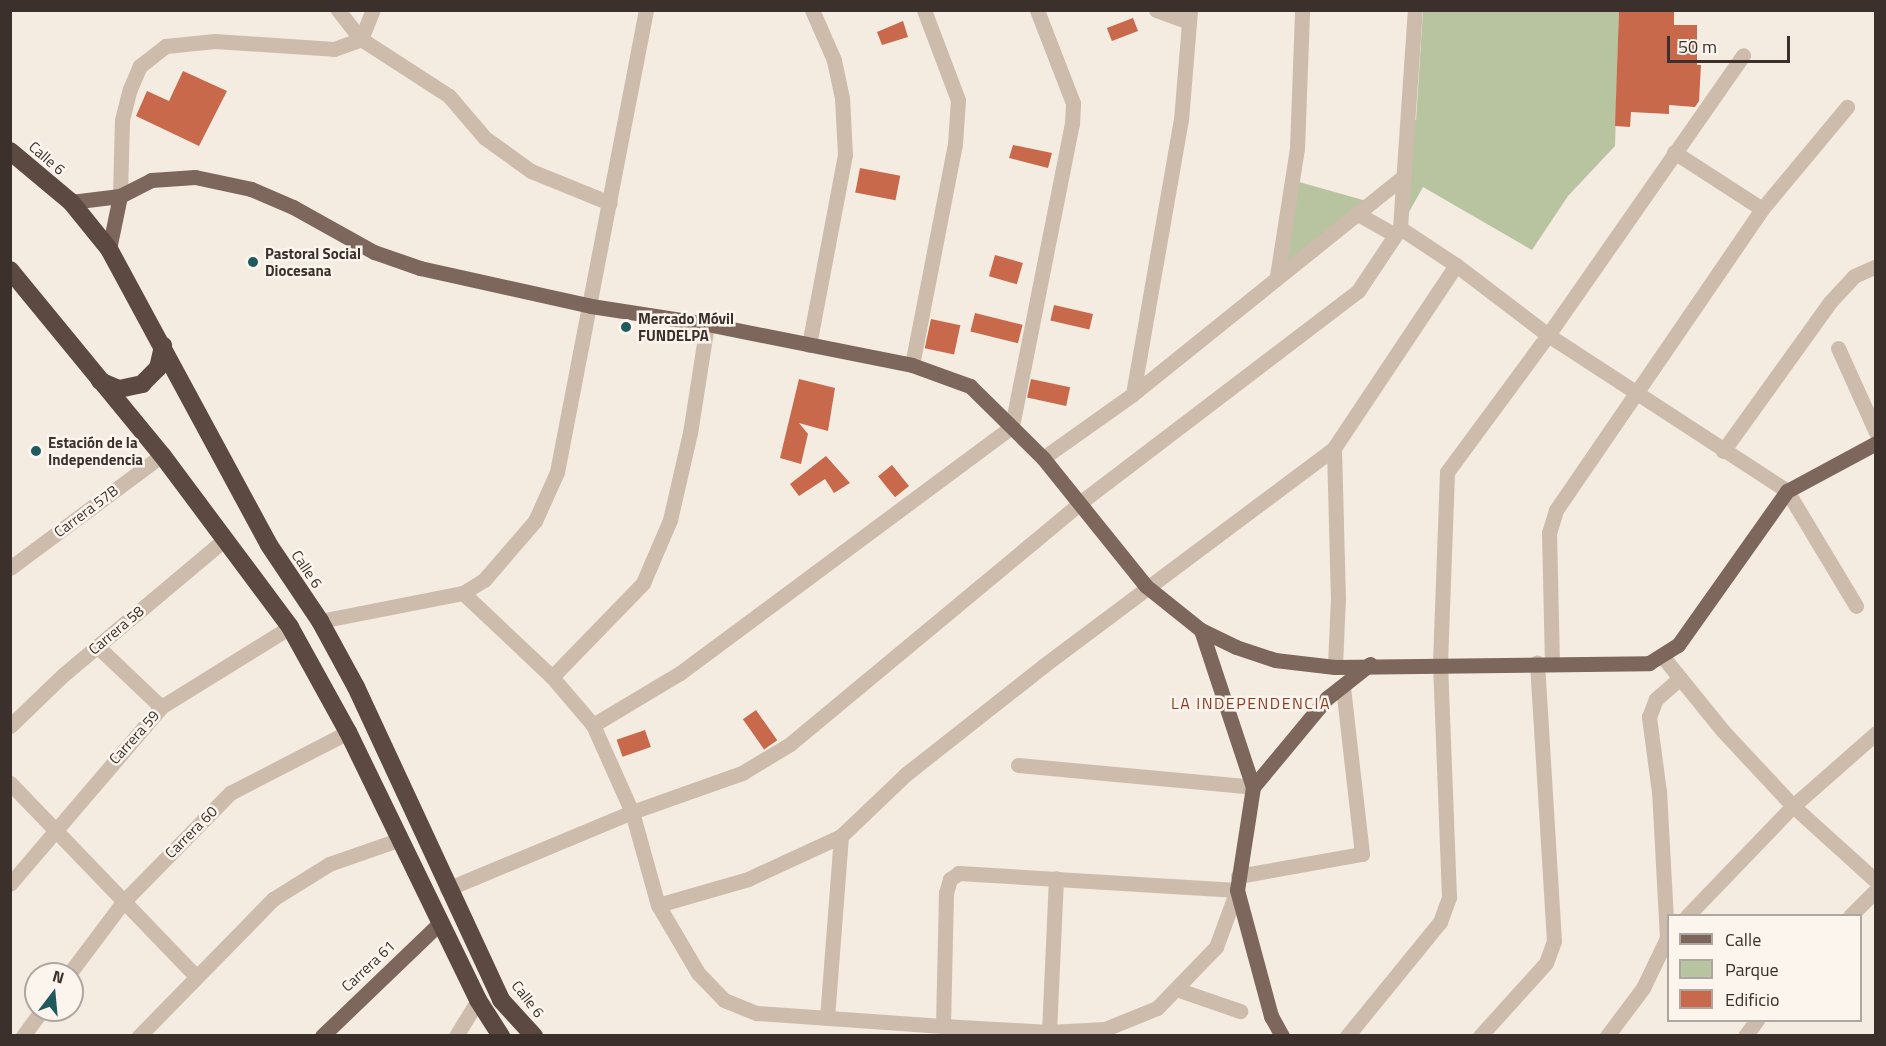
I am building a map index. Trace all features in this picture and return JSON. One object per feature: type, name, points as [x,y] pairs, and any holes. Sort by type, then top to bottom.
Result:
[{"type":"highway","name":"Calle 6","points":[[10,150],[71,202],[109,249],[164,346],[269,546],[320,621],[356,687],[447,889],[501,1000],[534,1035]]},
{"type":"highway","points":[[10,270],[98,380],[162,455],[291,627],[348,732],[398,840],[478,1000],[501,1035]]},
{"type":"highway","points":[[98,380],[119,389],[142,384],[158,368],[164,346]]},
{"type":"main road","points":[[71,202],[120,196],[151,180],[195,177],[251,189],[293,207],[374,252],[420,268],[591,306],[707,324],[912,365],[970,386],[1012,426],[1081,502],[1146,586],[1201,630],[1275,660],[1335,667],[1440,663],[1631,666],[1663,657],[1678,645],[1787,491],[1875,443]]},
{"type":"main road","points":[[109,249],[120,196]]},
{"type":"main road","points":[[1201,630],[1252,787],[1237,883],[1271,1016],[1282,1035]]},
{"type":"main road","points":[[1252,787],[1327,698],[1370,664]]},
{"type":"main road","name":"Carrera 61","points":[[322,1035],[440,923]]},
{"type":"street","points":[[338,10],[361,39],[449,96],[485,138],[531,171],[610,203]]},
{"type":"street","points":[[120,196],[122,120],[129,89],[140,66],[166,46],[215,41],[334,49],[361,39],[373,10]]},
{"type":"street","points":[[320,621],[462,593],[484,580],[535,521],[557,472],[591,306],[646,10]]},
{"type":"street","points":[[809,345],[845,155],[842,98],[834,60],[812,10]]},
{"type":"street","points":[[912,365],[956,144],[958,100],[924,10]]},
{"type":"street","points":[[593,725],[680,673],[1012,426],[1072,124],[1071,94],[1037,10]]},
{"type":"street","points":[[1133,394],[1181,120],[1190,16],[1156,10]]},
{"type":"street","points":[[1277,276],[1297,149],[1302,10]]},
{"type":"street","points":[[447,889],[632,812],[742,772],[790,744],[1081,502],[1358,291],[1397,232],[1404,176],[1414,10]]},
{"type":"street","points":[[1347,1035],[1440,922],[1449,897],[1440,663],[1447,472],[1548,335],[1743,55]]},
{"type":"street","points":[[1480,1035],[1546,963],[1552,947],[1545,663],[1549,533],[1556,510],[1762,209],[1847,107]]},
{"type":"street","points":[[1674,152],[1762,209]]},
{"type":"street","points":[[1042,459],[1133,394],[1404,176]]},
{"type":"street","points":[[1356,213],[1397,232],[1456,265],[1548,335],[1787,491],[1856,606]]},
{"type":"street","points":[[658,905],[748,879],[840,836],[906,774],[1146,586],[1334,448],[1456,265]]},
{"type":"street","points":[[1723,451],[1830,302],[1854,276],[1875,266]]},
{"type":"street","points":[[552,677],[643,583],[670,520],[690,433],[707,324]]},
{"type":"street","points":[[1838,348],[1875,432]]},
{"type":"street","points":[[1334,448],[1338,597],[1335,667]]},
{"type":"street","name":"Carrera 57B","points":[[10,568],[162,455]]},
{"type":"street","name":"Carrera 58","points":[[10,726],[97,646],[225,539]]},
{"type":"street","points":[[462,593],[552,677],[593,725],[632,812],[658,905],[698,973],[724,1000],[757,1013],[1048,1032],[1105,1029],[1157,1008],[1216,947],[1237,883]]},
{"type":"street","name":"Carrera 59","points":[[10,884],[54,829],[161,707],[291,627]]},
{"type":"street","points":[[97,646],[161,707]]},
{"type":"street","points":[[1663,657],[1793,806],[1875,881]]},
{"type":"street","points":[[1667,921],[1659,792],[1649,717],[1656,699],[1680,678]]},
{"type":"street","points":[[943,1026],[946,893],[950,879],[959,873],[1237,883],[1362,854],[1343,686]]},
{"type":"street","name":"Carrera 60","points":[[78,962],[123,903],[230,793],[348,732]]},
{"type":"street","points":[[1688,914],[1793,806],[1875,733]]},
{"type":"street","points":[[1018,765],[1252,787]]},
{"type":"street","points":[[10,783],[123,903],[197,977]]},
{"type":"street","points":[[827,1018],[840,836]]},
{"type":"street","points":[[139,1035],[273,899],[329,864],[398,840]]},
{"type":"street","points":[[1048,1032],[1056,878]]},
{"type":"street","points":[[1851,914],[1875,891]]},
{"type":"street","points":[[1607,1035],[1643,988],[1667,939]]},
{"type":"street","points":[[1176,989],[1240,1011]]},
{"type":"street","points":[[456,1035],[478,1000]]},
{"type":"street","points":[[23,1035],[33,1022]]},
{"type":"street","points":[[1745,1035],[1755,1022]]},
{"type":"green space","points":[[1423,11],[1619,11],[1615,146],[1568,196],[1532,250],[1423,187],[1400,228],[1408,120],[1416,120]]},
{"type":"green space","points":[[1292,180],[1370,202],[1277,276]]},
{"type":"building","points":[[1619,10],[1674,10],[1674,25],[1697,25],[1697,65],[1701,65],[1699,101],[1695,107],[1669,105],[1669,114],[1631,112],[1630,127],[1615,126]]},
{"type":"building","points":[[1133,18],[1138,31],[1112,41],[1107,28]]},
{"type":"building","points":[[903,21],[908,37],[882,45],[877,32]]},
{"type":"building","points":[[183,71],[227,91],[199,146],[136,116],[147,91],[169,101]]},
{"type":"building","points":[[1013,145],[1052,153],[1048,168],[1009,158]]},
{"type":"building","points":[[860,168],[900,176],[895,200],[855,193]]},
{"type":"building","points":[[995,255],[1023,263],[1017,284],[989,276]]},
{"type":"building","points":[[1054,305],[1093,314],[1089,330],[1050,321]]},
{"type":"building","points":[[975,313],[1023,325],[1018,343],[970,331]]},
{"type":"building","points":[[931,319],[960,325],[954,355],[925,348]]},
{"type":"building","points":[[799,379],[835,388],[828,431],[799,423],[808,434],[801,464],[780,458]]},
{"type":"building","points":[[1031,379],[1070,387],[1066,406],[1027,398]]},
{"type":"building","points":[[826,456],[850,483],[834,493],[825,479],[799,496],[790,484]]},
{"type":"building","points":[[892,465],[909,486],[895,497],[878,476]]},
{"type":"building","points":[[756,710],[777,740],[764,749],[743,719]]},
{"type":"building","points":[[645,730],[651,747],[622,757],[617,740]]},
{"type":"place","name":"Pastoral Social Diocesana","points":[[253,262]]},
{"type":"place","name":"Mercado Móvil FUNDELPA","points":[[626,327]]},
{"type":"place","name":"Estación de la Independencia","points":[[36,451]]},
{"type":"district","name":"LA INDEPENDENCIA","points":[[1251,703]]}]
